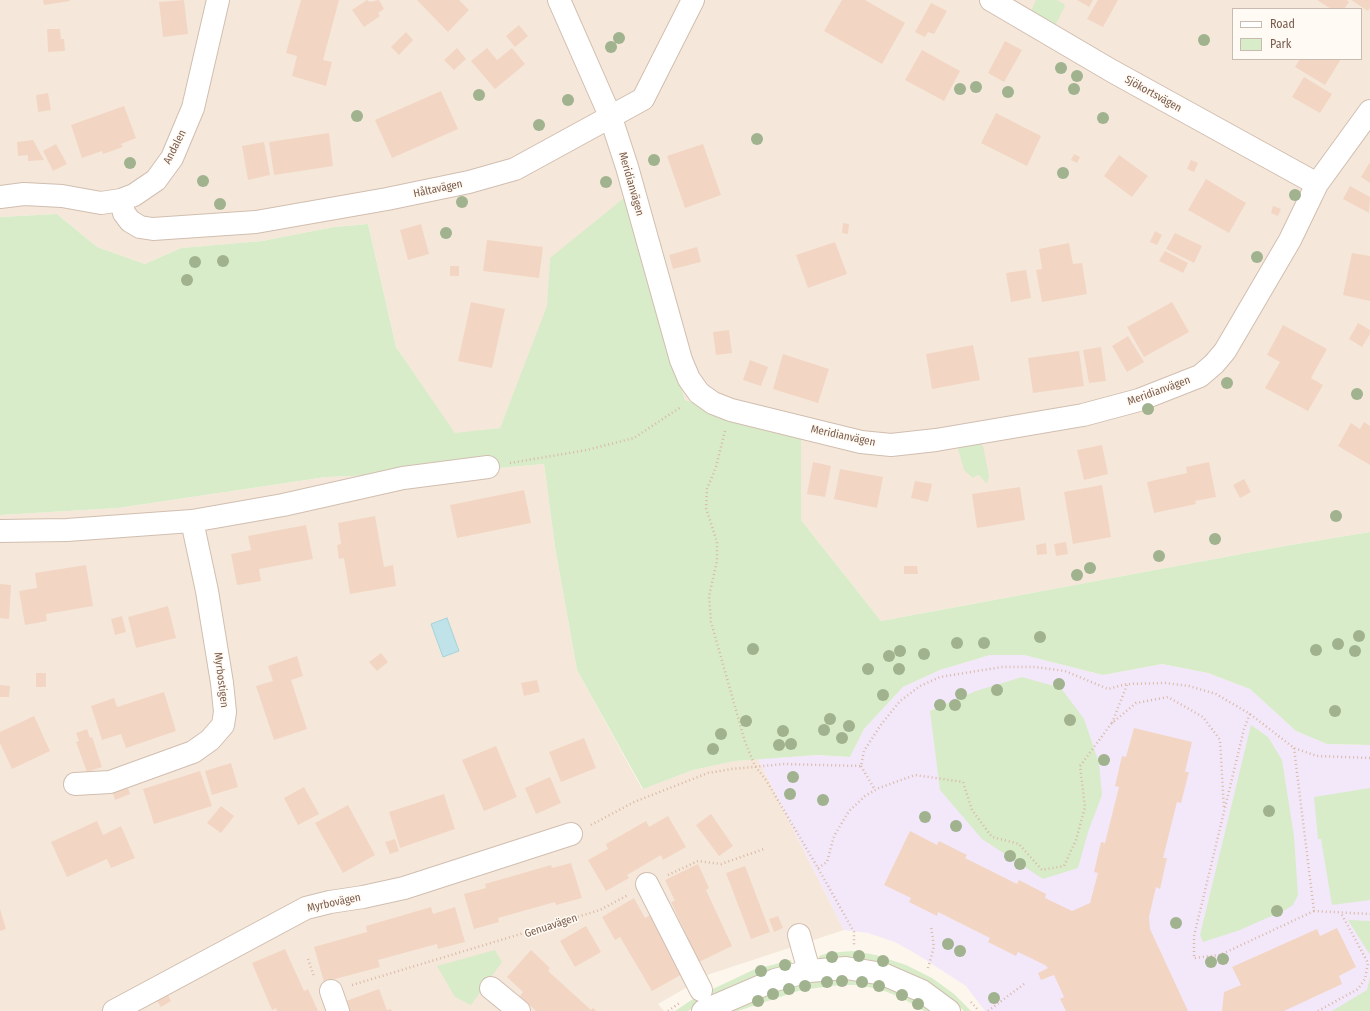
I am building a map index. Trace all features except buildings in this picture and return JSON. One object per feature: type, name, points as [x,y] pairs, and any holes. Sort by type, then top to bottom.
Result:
[{"type":"street","name":"Andalen","points":[[0,197],[24,194],[62,196],[101,203],[121,200],[134,195],[156,180],[172,158],[193,108],[218,0]]},
{"type":"street","name":"Meridianvägen","points":[[559,0],[611,118],[627,167],[681,360],[699,393],[712,403],[731,410],[860,442],[891,445],[944,439],[1083,415],[1139,400],[1200,376],[1214,364],[1225,351],[1290,240],[1317,184],[1370,111]]},
{"type":"street","name":"Håltavägen","points":[[121,200],[124,213],[130,221],[140,227],[153,229],[256,222],[387,199],[469,182],[515,169],[611,118],[643,99],[693,0]]},
{"type":"street","name":"Sjökortsvägen","points":[[991,0],[1112,71],[1317,184]]},
{"type":"street","points":[[0,531],[67,530],[192,521],[283,505],[403,478],[488,467]]},
{"type":"street","name":"Myrbostigen","points":[[75,784],[110,782],[193,752],[210,740],[222,725],[225,712],[222,683],[207,591],[192,521]]},
{"type":"street","name":"Myrbovägen","points":[[114,1011],[306,908],[404,888],[571,834]]},
{"type":"street","points":[[647,884],[702,1000],[809,971],[846,968],[883,974],[922,991],[949,1011]]},
{"type":"street","points":[[799,935],[809,971]]},
{"type":"street","points":[[491,988],[519,1011]]},
{"type":"path","points":[[488,467],[587,450],[634,438],[670,416],[699,393]]},
{"type":"path","points":[[731,410],[716,467],[706,489],[706,508],[717,542],[717,561],[709,596],[711,622],[745,742],[756,766],[766,780],[818,868],[854,932],[854,945]]},
{"type":"path","points":[[875,790],[861,766],[864,751],[880,726],[900,701],[920,686],[940,677],[1002,667],[1035,667],[1065,671],[1108,689],[1127,684],[1165,683],[1189,686],[1216,694],[1250,714],[1294,748],[1317,756],[1370,758]]},
{"type":"path","points":[[1111,724],[1127,684]]},
{"type":"path","points":[[818,868],[827,862],[834,836],[849,811],[865,796],[875,790],[915,775],[963,782],[972,810],[992,837],[1019,844],[1042,870],[1064,866],[1076,840],[1085,806],[1080,766],[1111,724],[1136,703],[1168,697],[1203,717],[1220,740],[1224,809]]},
{"type":"path","points":[[1250,714],[1244,729],[1194,936],[1194,958],[1220,955],[1314,911],[1370,914]]},
{"type":"path","points":[[1294,748],[1314,911]]},
{"type":"path","points":[[571,834],[603,820],[634,802],[685,781],[714,772],[784,764],[861,766]]},
{"type":"path","name":"Genuavägen","points":[[308,959],[320,993],[334,1001],[600,910],[647,884],[698,861],[721,864],[764,849]]},
{"type":"path","points":[[1318,1011],[1358,989],[1366,979],[1368,963],[1340,913]]},
{"type":"path","points":[[928,970],[934,947],[931,926]]},
{"type":"path","points":[[988,1011],[1024,984]]},
{"type":"shaded area","points":[[0,0],[1370,0],[1370,532],[1279,547],[881,621],[801,520],[801,438],[685,400],[642,254],[550,258],[548,306],[500,428],[455,434],[396,347],[368,224],[334,227],[262,241],[181,248],[145,264],[97,247],[57,214],[0,217]]},
{"type":"shaded area","points":[[544,464],[555,547],[577,670],[642,789],[693,770],[735,761],[758,759],[844,930],[710,974],[658,1004],[664,1011],[0,1011],[0,515],[118,508],[326,477],[455,472]]},
{"type":"shaded area","points":[[990,655],[1024,655],[1103,675],[1162,664],[1208,673],[1250,689],[1296,731],[1327,744],[1370,745],[1370,1011],[985,1011],[966,986],[918,955],[895,942],[868,933],[844,930],[758,759],[817,755],[850,757],[864,729],[903,687],[940,670]]},
{"type":"green space","points":[[1036,0],[1057,0],[1064,4],[1065,6],[1054,28],[1030,13]]},
{"type":"green space","points":[[629,194],[642,254],[685,400],[801,438],[801,520],[881,621],[1279,547],[1370,532],[1370,745],[1327,744],[1296,731],[1250,689],[1208,673],[1162,664],[1103,675],[1024,655],[990,655],[940,670],[903,687],[864,729],[850,757],[817,755],[735,761],[693,770],[643,789],[577,670],[555,547],[544,464],[455,472],[326,477],[118,508],[0,515],[0,217],[57,214],[97,247],[145,264],[181,248],[262,241],[334,227],[368,224],[396,347],[455,433],[500,428],[547,306],[550,258]]},
{"type":"green space","points":[[978,442],[983,446],[989,476],[987,484],[980,476],[977,475],[973,478],[964,470],[957,445]]},
{"type":"green space","points":[[1022,677],[1061,688],[1084,719],[1099,763],[1102,795],[1088,832],[1078,868],[1043,879],[982,839],[940,790],[930,711],[976,691]]},
{"type":"green space","points":[[1251,725],[1268,737],[1282,760],[1294,836],[1298,895],[1293,905],[1285,910],[1240,930],[1203,942],[1200,935]]},
{"type":"green space","points":[[1370,788],[1370,900],[1332,905],[1321,839],[1318,839],[1314,797]]},
{"type":"green space","points":[[1348,920],[1370,921],[1370,955]]},
{"type":"green space","points":[[495,950],[502,962],[471,1005],[455,997],[437,966]]},
{"type":"green space","points":[[853,951],[876,955],[906,965],[932,978],[954,994],[971,1011],[964,1011],[954,1002],[819,960],[819,956],[828,953]]},
{"type":"green space","points":[[791,960],[792,963],[789,966],[716,994],[688,1011],[675,1011],[696,997],[753,970]]},
{"type":"green space","points":[[846,977],[887,984],[936,1011],[924,1011],[902,998],[882,990],[859,985],[840,985],[801,990],[738,1011],[723,1011],[777,989],[816,980]]},
{"type":"green space","points":[[1370,977],[1370,1011],[1332,1011],[1367,990]]},
{"type":"water","points":[[447,618],[459,651],[443,657],[431,624]]}]
